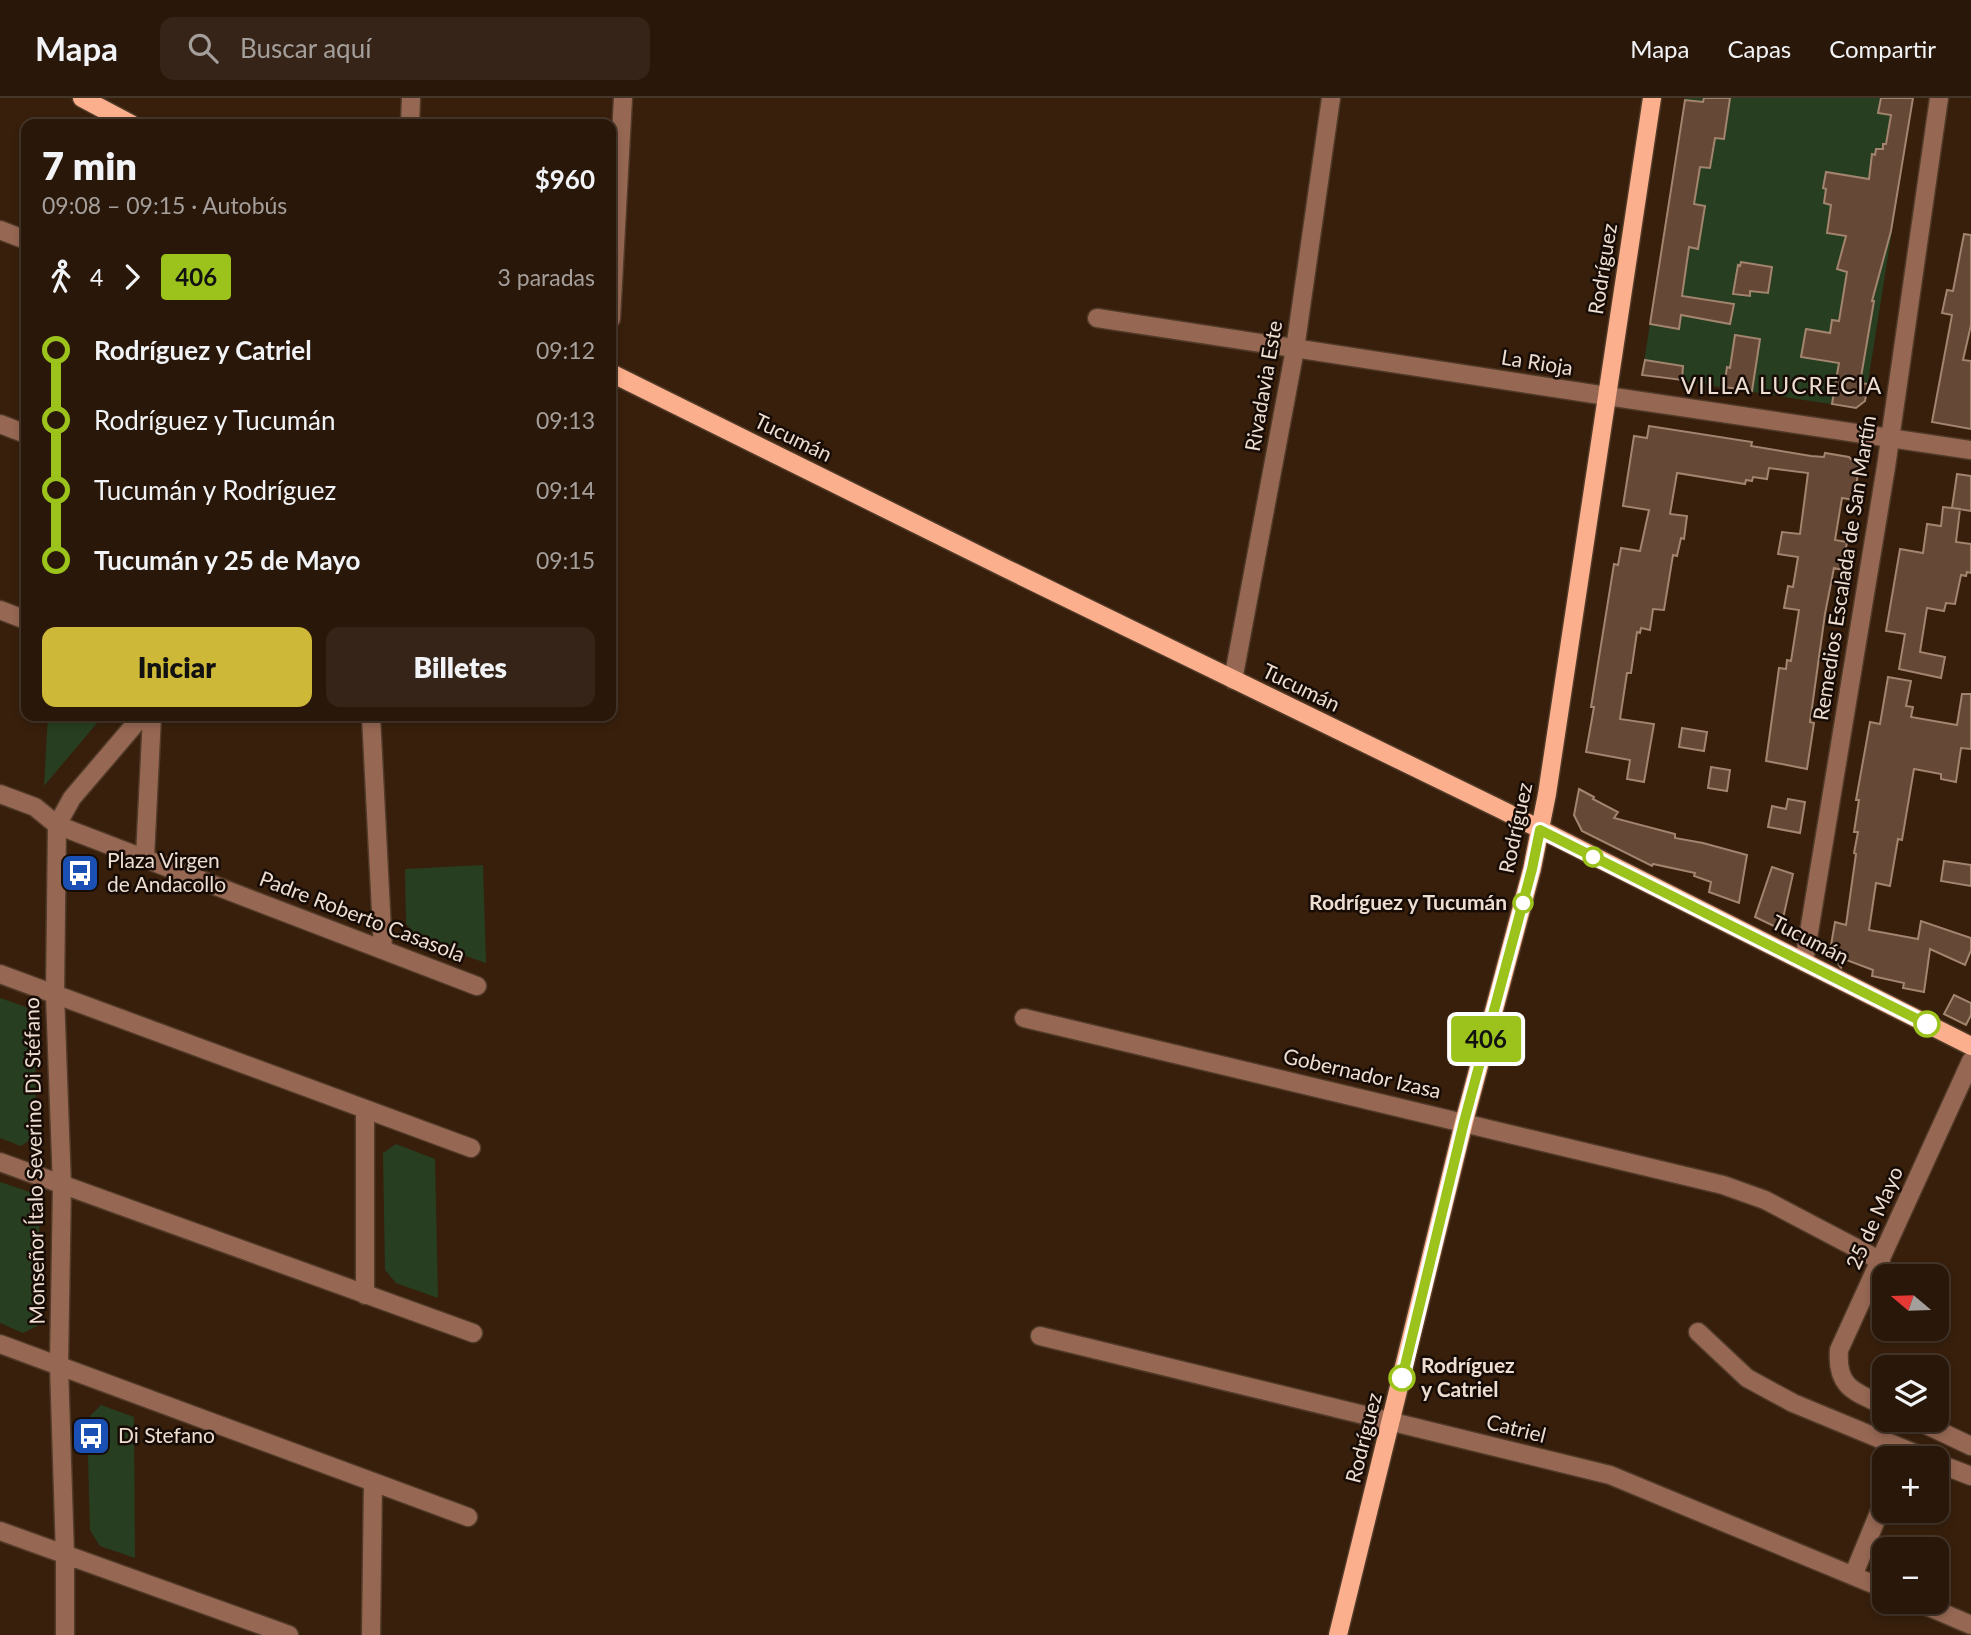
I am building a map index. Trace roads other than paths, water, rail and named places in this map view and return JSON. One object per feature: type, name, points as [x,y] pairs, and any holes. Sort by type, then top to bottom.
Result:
[{"type":"main road","points":[[82,98],[122,119]]},
{"type":"main road","name":"Rodríguez","points":[[1339,1635],[1464,1122],[1540,830],[1652,98]]},
{"type":"main road","name":"Tucumán","points":[[616,375],[1540,830],[1971,1046]]},
{"type":"street","points":[[410,119],[411,98]]},
{"type":"street","points":[[616,219],[622,98]]},
{"type":"street","name":"Rivadavia Este","points":[[1233,680],[1295,349],[1331,98]]},
{"type":"street","name":"Remedios Escalada de San Martín","points":[[1804,962],[1889,438],[1939,98]]},
{"type":"street","points":[[0,230],[21,238]]},
{"type":"street","name":"La Rioja","points":[[1097,318],[1971,450]]},
{"type":"street","points":[[0,424],[21,432]]},
{"type":"street","points":[[0,610],[21,618]]},
{"type":"street","name":"Monseñor Ítalo Severino Di Stéfano","points":[[65,1635],[59,1366],[62,1186],[55,995],[57,825],[72,798],[138,721]]},
{"type":"street","points":[[145,857],[152,721]]},
{"type":"street","points":[[371,721],[383,950]]},
{"type":"street","name":"Padre Roberto Casasola","points":[[0,794],[35,807],[57,825],[477,986]]},
{"type":"street","points":[[0,974],[471,1148]]},
{"type":"street","name":"Gobernador Izasa","points":[[1024,1018],[1723,1185],[1765,1200],[1881,1261]]},
{"type":"street","name":"25 de Mayo","points":[[1872,1400],[1854,1391],[1843,1381],[1838,1364],[1839,1350],[1971,1061]]},
{"type":"street","points":[[365,1109],[365,1294]]},
{"type":"street","points":[[0,1163],[472,1333]]},
{"type":"street","points":[[1698,1332],[1747,1378],[1793,1404],[1887,1446]]},
{"type":"street","name":"Catriel","points":[[1040,1336],[1611,1475],[1872,1584]]},
{"type":"street","points":[[0,1344],[468,1517]]},
{"type":"street","points":[[1941,1432],[1971,1446]]},
{"type":"street","points":[[1949,1467],[1971,1476]]},
{"type":"street","points":[[371,1635],[373,1482]]},
{"type":"street","points":[[1853,1576],[1875,1523]]},
{"type":"street","points":[[0,1531],[289,1635]]},
{"type":"street","points":[[1945,1614],[1971,1625]]},
{"type":"place","name":"Plaza Virgen de Andacollo","points":[[80,873]]},
{"type":"place","name":"Rodríguez y Tucumán","points":[[1523,903]]},
{"type":"place","name":"Rodríguez y Catriel","points":[[1402,1378]]},
{"type":"place","name":"Di Stefano","points":[[91,1436]]},
{"type":"district","name":"VILLA LUCRECIA","points":[[1782,386]]}]
